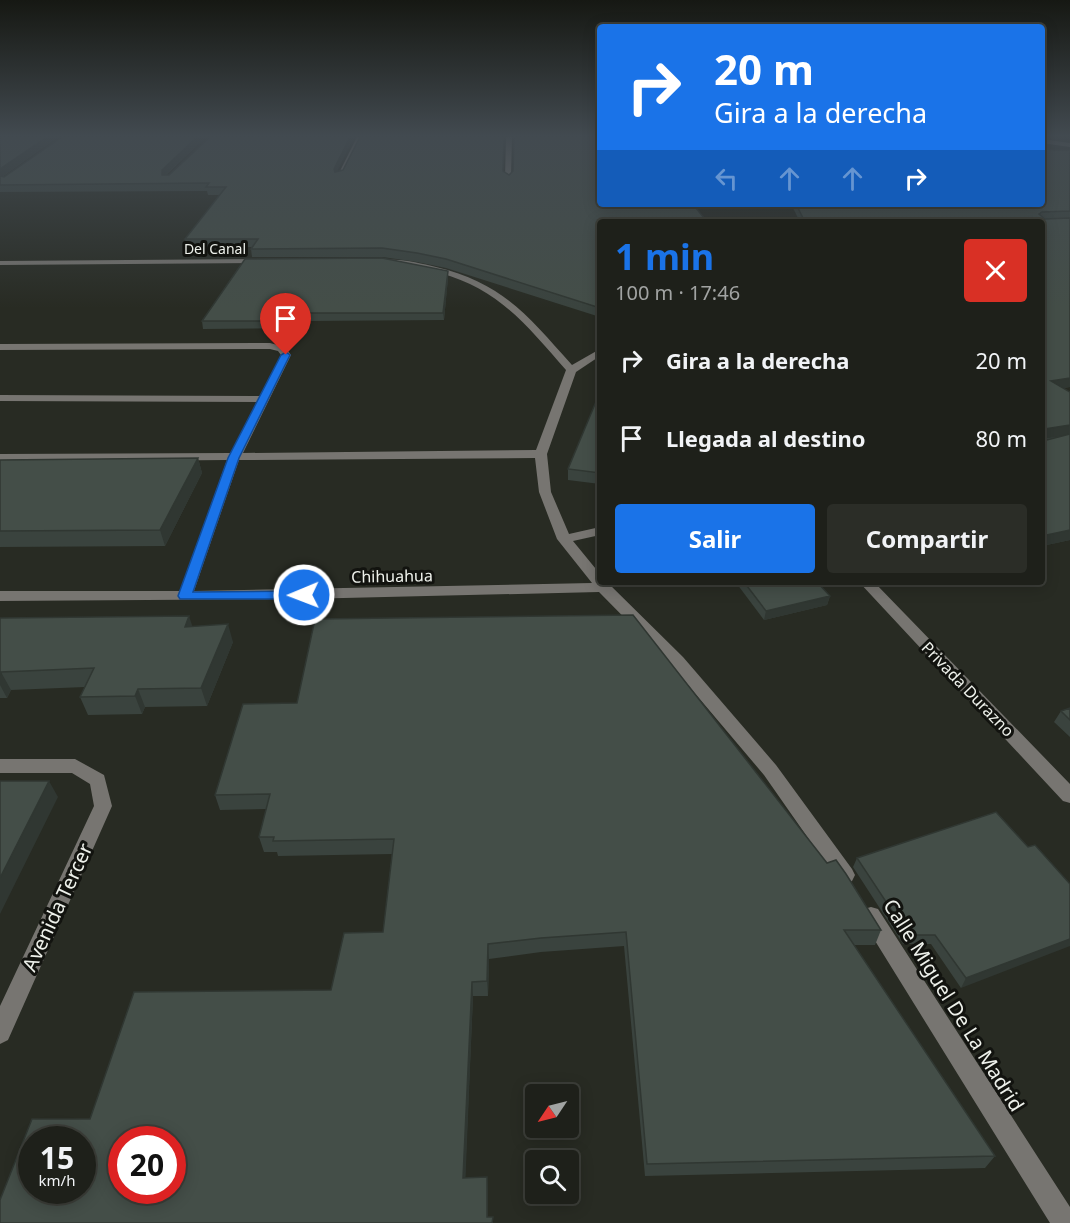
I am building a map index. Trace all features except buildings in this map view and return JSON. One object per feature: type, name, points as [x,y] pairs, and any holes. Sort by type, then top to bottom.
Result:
[{"type":"street","name":"Del Canal","points":[[0,263],[276,261]]},
{"type":"street","points":[[383,261],[426,266],[460,276],[486,288],[517,311],[571,370],[597,354]]},
{"type":"street","points":[[0,347],[270,346],[282,349],[286,355],[234,458],[184,596]]},
{"type":"street","name":"Calle Miguel De La Madrid","points":[[571,370],[541,454],[545,492],[564,539],[597,580]]},
{"type":"street","points":[[0,398],[263,399]]},
{"type":"street","points":[[0,458],[541,454]]},
{"type":"street","points":[[564,539],[597,532]]},
{"type":"street","name":"Privada Durazno","points":[[869,585],[1070,796]]},
{"type":"street","name":"Calle Miguel De La Madrid","points":[[603,587],[677,661],[770,770],[859,896],[1065,1223]]},
{"type":"street","name":"Chihuahua","points":[[0,596],[472,592],[603,587]]},
{"type":"street","name":"Avenida Tercer","points":[[0,766],[75,766],[98,780],[103,806],[0,1032]]},
{"type":"route","points":[[286,355],[234,458],[184,596],[304,595]]}]
